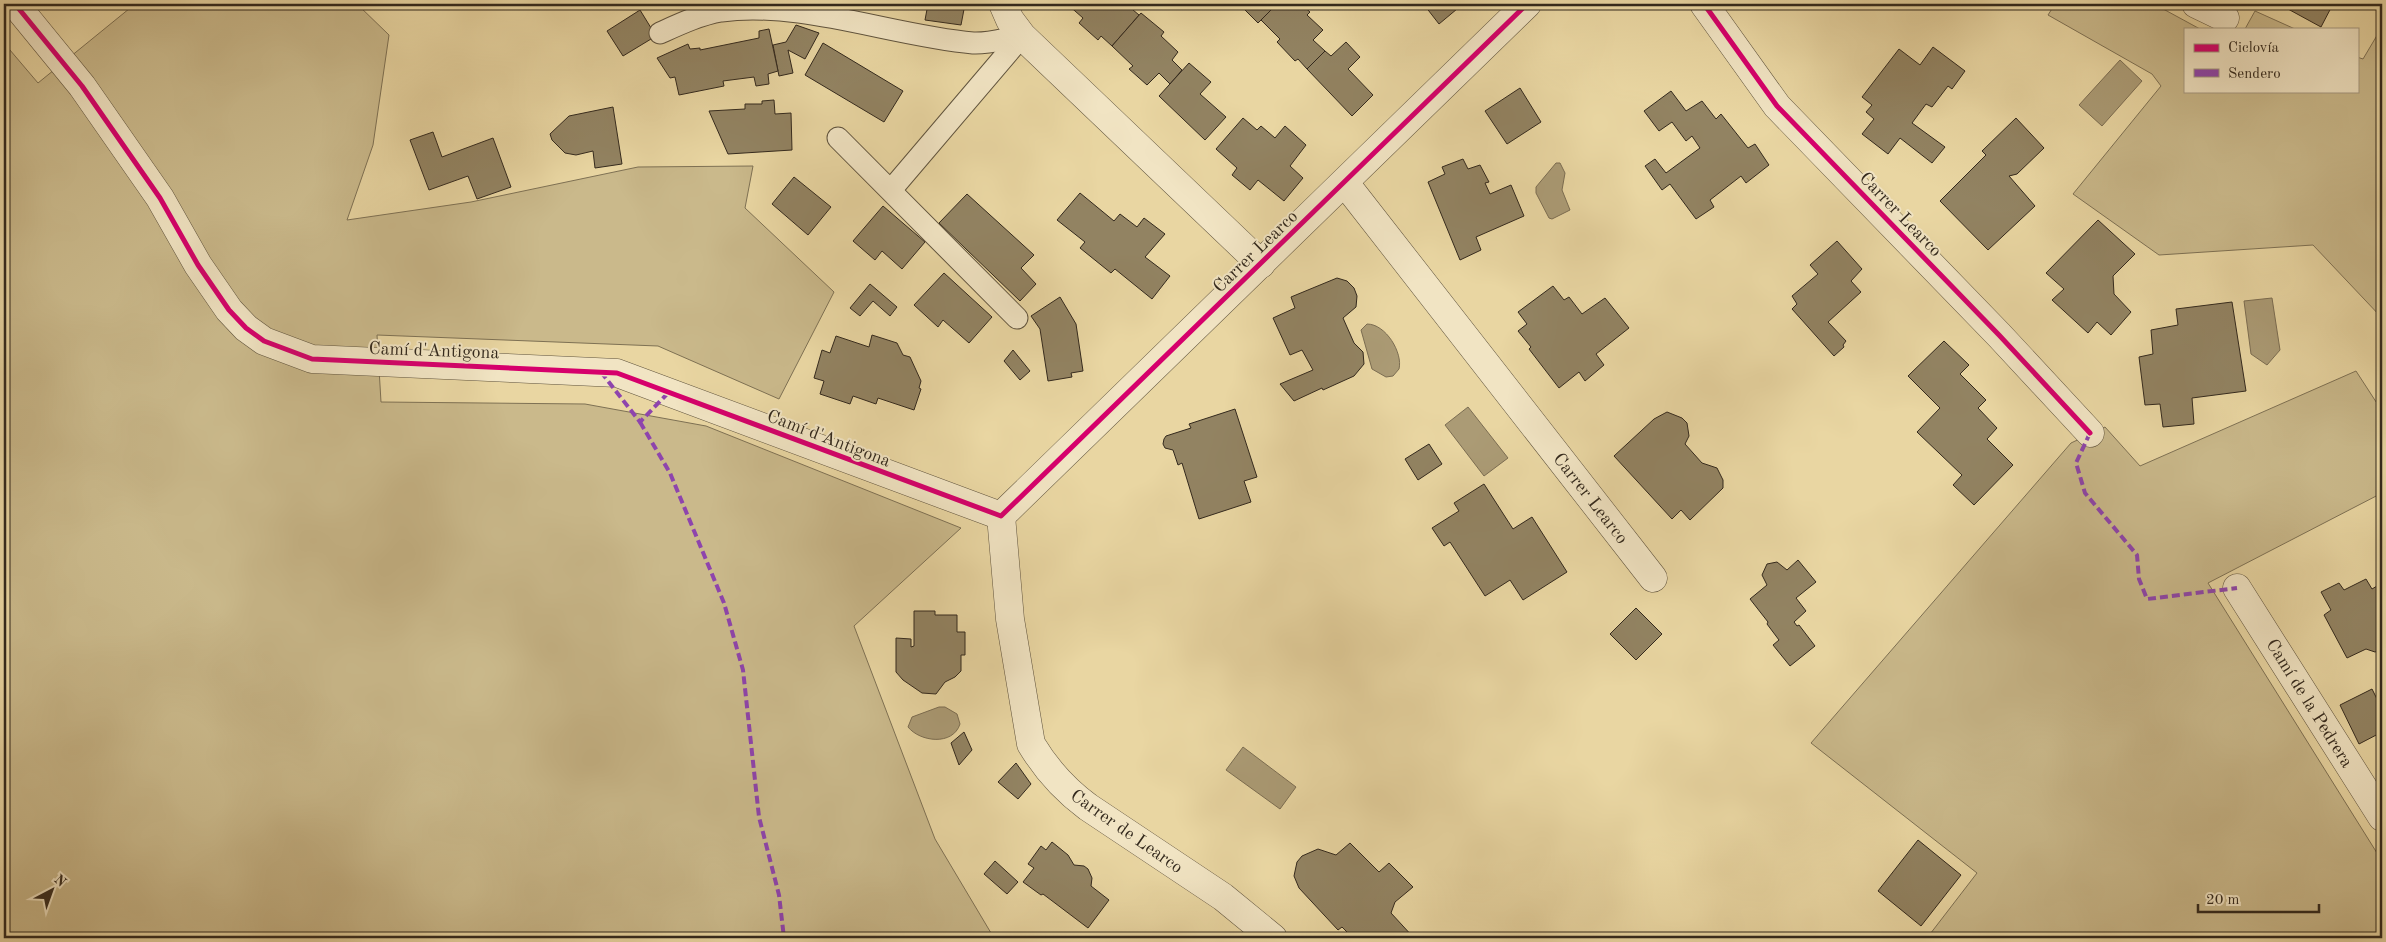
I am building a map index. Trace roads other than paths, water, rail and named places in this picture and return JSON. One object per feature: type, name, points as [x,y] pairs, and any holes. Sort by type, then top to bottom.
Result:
[{"type":"street","name":"Camí d'Antigona","points":[[15,4],[82,86],[160,198],[198,265],[228,310],[246,328],[264,341],[312,359],[617,373],[1001,516]]},
{"type":"street","name":"Carrer Learco","points":[[1003,4],[1010,20],[1022,36],[1261,264]]},
{"type":"street","name":"Carrer Learco","points":[[1001,516],[1527,4]]},
{"type":"street","name":"Carrer Learco","points":[[1704,4],[1777,106],[1999,335],[2090,434]]},
{"type":"street","points":[[2196,4],[2224,18]]},
{"type":"street","name":"Carrer Learco","points":[[1345,183],[1653,578]]},
{"type":"street","name":"Carrer de Learco","points":[[1001,516],[1010,619],[1031,744],[1041,761],[1070,794],[1223,897],[1273,938]]},
{"type":"street","name":"Camí de la Pedrera","points":[[2237,588],[2382,817]]},
{"type":"lane","points":[[660,33],[696,17],[723,11],[749,9],[781,10],[833,16],[975,43],[1022,36]]},
{"type":"lane","points":[[891,190],[1022,36]]},
{"type":"lane","points":[[838,138],[1017,318]]}]
